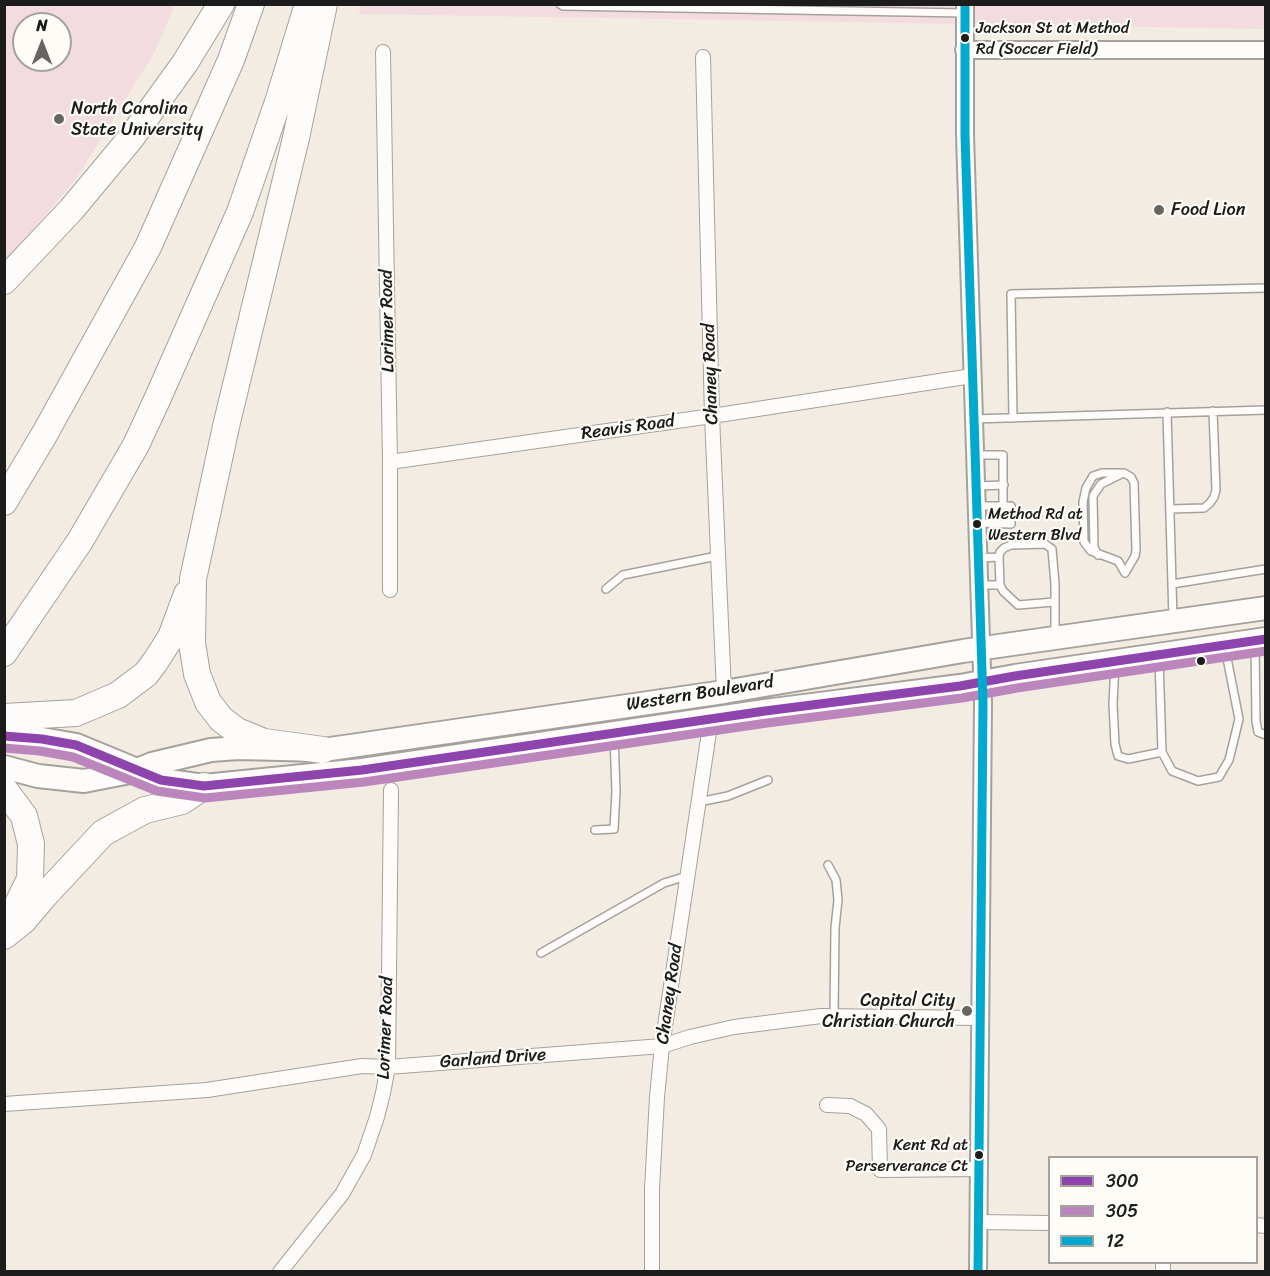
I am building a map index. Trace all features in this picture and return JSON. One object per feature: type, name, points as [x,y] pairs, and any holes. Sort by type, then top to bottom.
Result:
[{"type":"highway","points":[[4,281],[71,210],[130,138],[185,63],[220,4]]},
{"type":"highway","points":[[4,502],[45,435],[148,248],[231,60],[251,4]]},
{"type":"highway","points":[[4,653],[80,541],[136,445],[240,212],[279,99],[308,4]]},
{"type":"highway","points":[[4,717],[76,713],[118,695],[146,674],[167,643],[193,579],[227,422],[296,138],[324,4]]},
{"type":"highway","points":[[193,579],[192,643],[197,674],[208,702],[221,719],[237,731],[264,742],[323,750]]},
{"type":"highway","points":[[4,936],[24,920],[103,833],[145,810],[182,801],[204,786]]},
{"type":"highway","points":[[4,789],[24,816],[31,844],[30,879],[4,930]]},
{"type":"main road","name":"Western Boulevard","points":[[4,735],[76,746],[161,780],[204,786],[362,770],[711,719],[981,665],[1055,639],[1266,609]]},
{"type":"main road","name":"Western Boulevard","points":[[4,767],[38,776],[84,781],[135,771],[152,764],[211,750],[238,748],[323,750],[724,692],[981,665],[1115,662],[1261,640]]},
{"type":"street","points":[[965,9],[964,50],[981,665],[978,1272]]},
{"type":"street","points":[[964,50],[1266,50]]},
{"type":"street","name":"Lorimer Road","points":[[383,52],[390,590]]},
{"type":"street","name":"Chaney Road","points":[[703,57],[712,416],[724,692]]},
{"type":"street","name":"Reavis Road","points":[[390,462],[972,376]]},
{"type":"street","name":"Chaney Road","points":[[652,1272],[652,1189],[662,1046],[711,719]]},
{"type":"street","name":"Lorimer Road","points":[[279,1272],[342,1194],[358,1165],[377,1117],[387,1067],[391,790]]},
{"type":"street","name":"Garland Drive","points":[[4,1104],[207,1090],[362,1066],[387,1067],[662,1046],[734,1027],[834,1016],[980,1018]]},
{"type":"street","points":[[827,1105],[849,1106],[866,1114],[879,1129],[880,1170],[979,1169]]},
{"type":"street","points":[[978,1222],[1048,1223]]},
{"type":"lane","points":[[560,4],[563,6],[965,9]]},
{"type":"lane","points":[[1013,418],[1011,294],[1266,288]]},
{"type":"lane","points":[[973,419],[1266,410]]},
{"type":"lane","points":[[1170,509],[1204,508],[1214,497],[1216,490],[1213,411]]},
{"type":"lane","points":[[1167,412],[1173,622]]},
{"type":"lane","points":[[974,455],[1003,454],[1004,505]]},
{"type":"lane","points":[[1102,473],[1124,473],[1131,477],[1135,488],[1135,556],[1125,573],[1118,561],[1111,557],[1098,555],[1086,548],[1084,542],[1083,502],[1086,488],[1093,476],[1102,473]]},
{"type":"lane","points":[[1098,555],[1094,547],[1093,496],[1101,484],[1124,473]]},
{"type":"lane","points":[[975,486],[1004,485]]},
{"type":"lane","points":[[976,506],[1011,506],[1011,524],[977,523]]},
{"type":"lane","points":[[1054,602],[1018,605],[1003,591],[1000,585],[999,557],[1004,548],[1011,545],[1045,544],[1049,546],[1053,554],[1055,639]]},
{"type":"lane","points":[[606,589],[623,575],[717,556]]},
{"type":"lane","points":[[978,558],[999,557]]},
{"type":"lane","points":[[1172,584],[1266,569]]},
{"type":"lane","points":[[978,585],[1000,585]]},
{"type":"lane","points":[[1261,640],[1257,721],[1258,732],[1266,735]]},
{"type":"lane","points":[[1159,655],[1162,752],[1172,771],[1198,780],[1219,777],[1229,760],[1239,719],[1229,677],[1225,646]]},
{"type":"lane","points":[[1115,662],[1113,704],[1115,744],[1118,756],[1128,759],[1162,752]]},
{"type":"lane","points":[[595,830],[614,829],[616,791],[614,733]]},
{"type":"lane","points":[[699,802],[728,796],[768,780]]},
{"type":"lane","points":[[828,865],[836,880],[838,900],[835,928],[834,1016]]},
{"type":"lane","points":[[541,953],[639,896],[664,883],[687,876]]},
{"type":"shaded area","points":[[361,4],[1265,4],[1266,29],[359,14]]},
{"type":"shaded area","name":"North Carolina State University","points":[[5,5],[175,5],[153,55],[76,179],[5,263]]},
{"type":"transit line","name":"12","points":[[965,4],[965,135],[983,703],[978,1272]]},
{"type":"transit line","name":"300","points":[[4,736],[76,745],[161,780],[204,786],[362,770],[765,711],[960,686],[1266,639]]},
{"type":"transit line","name":"305","points":[[4,748],[73,757],[157,791],[205,798],[364,782],[767,723],[962,698],[1266,651]]},
{"type":"place","name":"Jackson St at Method Rd (Soccer Field)","points":[[965,38]]},
{"type":"place","name":"North Carolina State University","points":[[59,119]]},
{"type":"place","name":"Food Lion","points":[[1159,210]]},
{"type":"place","name":"Method Rd at Western Blvd","points":[[977,524]]},
{"type":"place","name":"Capital City Christian Church","points":[[967,1011]]},
{"type":"place","name":"Kent Rd at Perserverance Ct","points":[[979,1155]]}]
